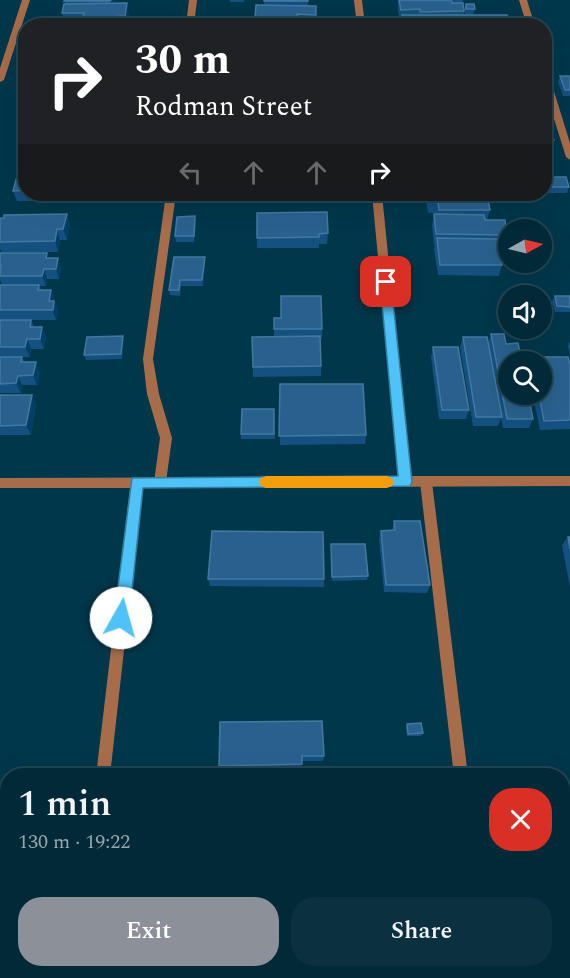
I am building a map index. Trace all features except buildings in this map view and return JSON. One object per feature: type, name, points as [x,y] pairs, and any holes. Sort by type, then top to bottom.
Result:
[{"type":"street","points":[[20,18],[26,0]]},
{"type":"street","points":[[191,18],[192,0]]},
{"type":"street","points":[[358,0],[360,18]]},
{"type":"street","points":[[523,0],[529,18]]},
{"type":"street","points":[[0,80],[18,25]]},
{"type":"street","points":[[552,98],[570,157]]},
{"type":"street","points":[[160,482],[166,438],[153,394],[148,359],[170,201]]},
{"type":"street","points":[[378,201],[405,482]]},
{"type":"street","points":[[0,483],[570,481]]},
{"type":"street","points":[[104,768],[136,482]]},
{"type":"street","points":[[426,482],[460,768]]},
{"type":"slow traffic","points":[[266,482],[387,482]]},
{"type":"route","points":[[121,618],[136,482],[405,482],[386,282]]}]
